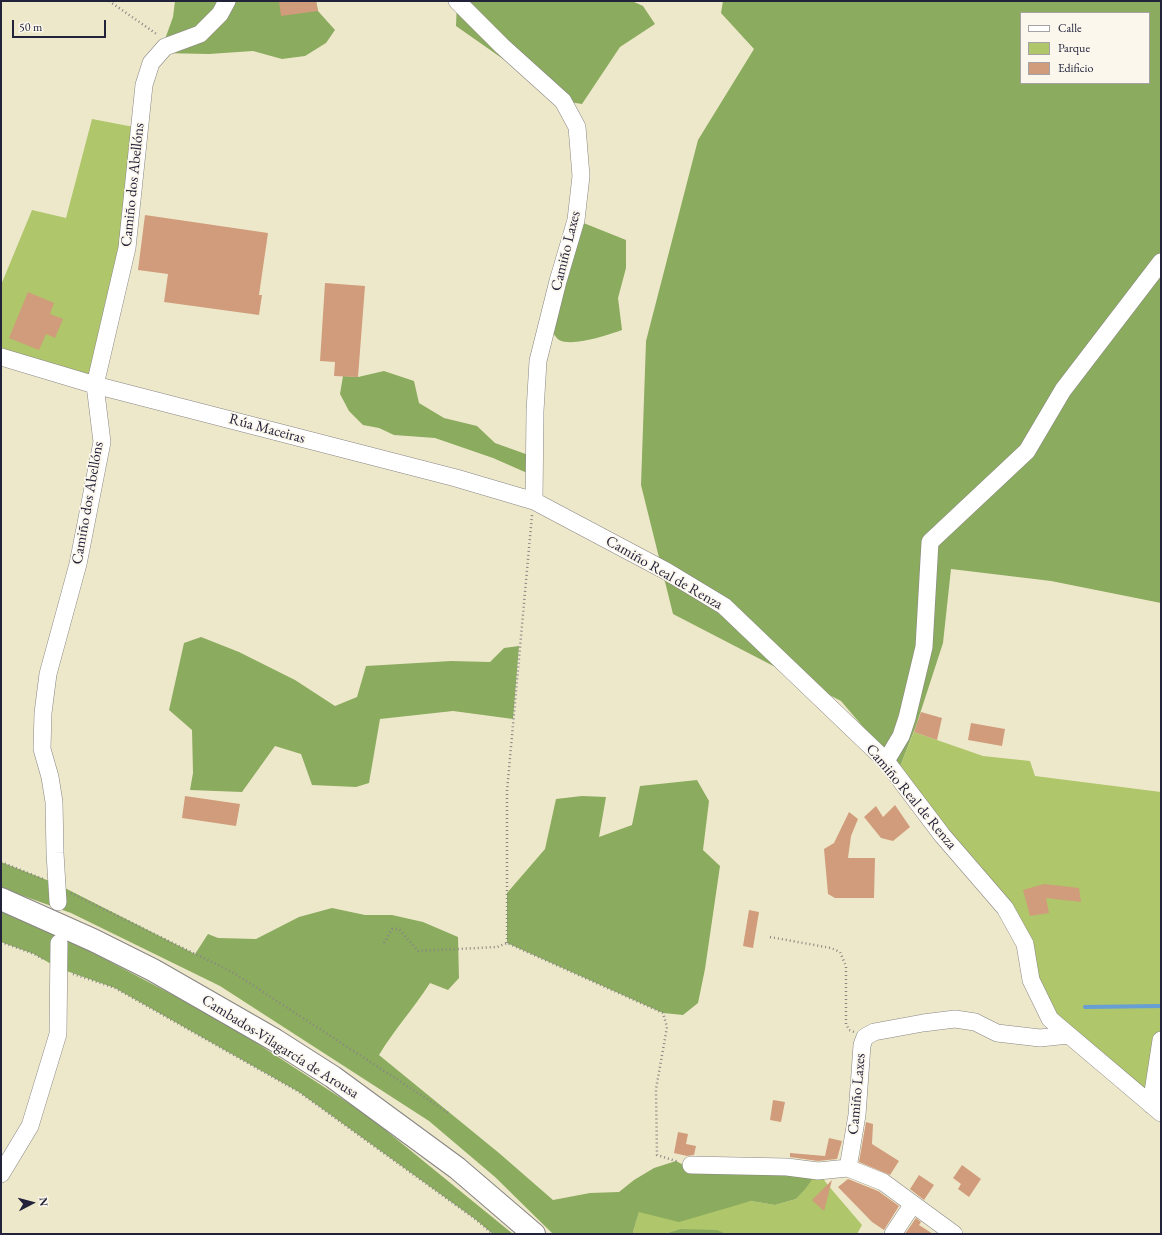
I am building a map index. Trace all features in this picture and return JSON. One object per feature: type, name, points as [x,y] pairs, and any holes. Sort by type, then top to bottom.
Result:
[{"type":"highway","name":"Cambados-Vilagarcía de Arousa","points":[[1,899],[93,940],[154,970],[282,1044],[333,1077],[457,1168],[534,1234]]},
{"type":"street","name":"Camiño dos Abellóns","points":[[58,902],[54,802],[50,777],[42,750],[43,713],[48,674],[78,564],[102,442],[95,385],[127,248],[144,84],[151,63],[165,47],[200,34],[220,14],[227,1]]},
{"type":"street","name":"Camiño Laxes","points":[[457,1],[502,46],[563,101],[577,128],[581,176],[576,220],[558,281],[538,360],[534,411],[534,501]]},
{"type":"street","points":[[886,762],[901,736],[907,718],[924,647],[930,542],[1027,451],[1063,390],[1161,262]]},
{"type":"street","name":"Rúa Maceiras","points":[[1,358],[95,385],[456,478],[534,501]]},
{"type":"street","name":"Camiño Real de Renza","points":[[534,501],[666,572],[724,606],[886,762],[942,835],[1005,908],[1025,944],[1031,980],[1050,1019],[1156,1109]]},
{"type":"street","points":[[1,1174],[30,1126],[58,1034],[59,943]]},
{"type":"street","name":"Camiño Laxes","points":[[848,1168],[857,1115],[862,1045],[865,1037],[874,1032],[955,1019],[975,1022],[997,1032],[1040,1038],[1069,1035]]},
{"type":"street","points":[[1156,1109],[1161,1040]]},
{"type":"street","points":[[691,1165],[787,1167],[818,1171],[848,1168],[884,1182],[954,1234]]},
{"type":"street","points":[[894,1234],[913,1204]]},
{"type":"path","points":[[109,1],[164,40],[165,47]]},
{"type":"path","points":[[507,943],[507,791],[525,573],[534,501]]},
{"type":"path","points":[[1,862],[57,884],[70,893],[234,973],[450,1114]]},
{"type":"path","points":[[384,943],[392,929],[400,929],[418,951],[496,947],[507,943],[663,1013],[667,1027],[656,1089],[657,1155],[691,1165]]},
{"type":"path","points":[[770,937],[831,948],[840,952],[846,966],[846,1024],[849,1030],[865,1037]]},
{"type":"path","points":[[1,942],[34,954],[58,968],[115,988],[299,1092],[475,1219],[493,1234]]},
{"type":"green space","points":[[175,1],[316,1],[318,11],[335,30],[326,43],[305,56],[282,59],[253,51],[209,54],[160,53],[173,17]]},
{"type":"green space","points":[[457,1],[632,1],[643,6],[655,24],[620,47],[582,104],[563,101],[456,26]]},
{"type":"green space","points":[[723,1],[1161,1],[1161,603],[1051,581],[951,569],[943,643],[916,726],[899,769],[841,701],[673,614],[641,485],[646,341],[698,140],[754,49],[721,13]]},
{"type":"green space","points":[[92,119],[139,128],[95,385],[1,357],[1,285],[32,210],[66,218]]},
{"type":"green space","points":[[576,220],[626,240],[626,268],[618,298],[622,330],[590,340],[565,342],[559,340],[547,325]]},
{"type":"green space","points":[[384,371],[414,381],[419,403],[444,418],[477,426],[495,443],[534,457],[534,476],[493,458],[435,438],[394,435],[379,428],[363,425],[349,411],[340,394],[343,376],[358,377]]},
{"type":"green space","points":[[201,637],[239,652],[295,680],[335,706],[357,697],[366,666],[451,661],[490,662],[504,648],[519,646],[513,719],[453,711],[380,719],[369,783],[356,787],[312,785],[301,754],[275,746],[242,792],[190,790],[193,773],[192,730],[169,710],[184,643]]},
{"type":"green space","points":[[914,732],[983,756],[1030,761],[1035,776],[1161,792],[1161,1113],[1051,1019],[1027,944],[899,769]]},
{"type":"green space","points":[[697,780],[709,801],[703,850],[720,866],[705,969],[698,1003],[683,1015],[663,1013],[507,943],[507,893],[545,849],[556,799],[582,796],[606,797],[599,837],[632,825],[640,786]]},
{"type":"green space","points":[[1,862],[57,884],[195,954],[208,934],[218,938],[256,939],[299,917],[332,908],[365,915],[392,915],[423,922],[458,937],[459,978],[448,990],[430,983],[379,1055],[499,1153],[553,1200],[590,1193],[619,1192],[634,1180],[654,1168],[676,1161],[693,1170],[818,1171],[796,1199],[775,1205],[751,1201],[679,1222],[639,1212],[633,1232],[635,1234],[553,1234],[495,1177],[429,1121],[220,986],[71,913],[1,888]]},
{"type":"green space","points":[[1,909],[86,949],[226,1023],[367,1115],[513,1234],[493,1234],[475,1219],[299,1092],[115,988],[58,968],[34,954],[1,942]]},
{"type":"green space","points":[[818,1171],[827,1184],[862,1225],[857,1234],[723,1234],[680,1229],[664,1234],[635,1234],[633,1232],[639,1212],[715,1210],[751,1201],[775,1205],[796,1199]]},
{"type":"green space","points":[[680,1229],[717,1230],[726,1234],[664,1234]]},
{"type":"building","points":[[279,1],[316,1],[318,11],[281,16]]},
{"type":"building","points":[[145,215],[268,233],[259,295],[262,295],[259,315],[164,302],[168,274],[138,270]]},
{"type":"building","points":[[325,283],[365,286],[358,377],[334,376],[335,362],[320,361]]},
{"type":"building","points":[[28,292],[54,303],[50,314],[63,319],[55,338],[46,334],[39,350],[9,338]]},
{"type":"building","points":[[921,712],[942,718],[937,740],[914,732]]},
{"type":"building","points":[[971,723],[1005,729],[1002,746],[968,740]]},
{"type":"building","points":[[185,796],[240,804],[236,826],[182,818]]},
{"type":"building","points":[[895,805],[910,827],[893,841],[881,838],[864,817],[876,806],[883,817]]},
{"type":"building","points":[[849,812],[858,819],[851,836],[848,858],[875,858],[874,898],[835,898],[828,894],[824,849],[834,843]]},
{"type":"building","points":[[1044,884],[1079,888],[1081,902],[1046,898],[1049,913],[1030,916],[1023,890]]},
{"type":"building","points":[[749,910],[759,912],[753,948],[743,946]]},
{"type":"building","points":[[773,1100],[785,1102],[781,1122],[770,1120]]},
{"type":"building","points":[[866,1122],[873,1124],[872,1144],[899,1161],[890,1175],[859,1162]]},
{"type":"building","points":[[678,1132],[688,1134],[686,1144],[696,1146],[694,1155],[687,1156],[674,1153]]},
{"type":"building","points":[[829,1138],[842,1141],[837,1159],[818,1161],[790,1157],[790,1153],[825,1156]]},
{"type":"building","points":[[962,1165],[981,1179],[969,1197],[958,1189],[961,1184],[953,1178]]},
{"type":"building","points":[[919,1175],[934,1185],[924,1200],[910,1189]]},
{"type":"building","points":[[848,1179],[878,1191],[899,1206],[884,1230],[872,1222],[838,1187]]},
{"type":"building","points":[[832,1180],[824,1211],[812,1200]]},
{"type":"building","points":[[916,1218],[921,1222],[919,1225],[933,1234],[905,1234]]},
{"type":"waterway","points":[[1085,1007],[1160,1006]]}]
